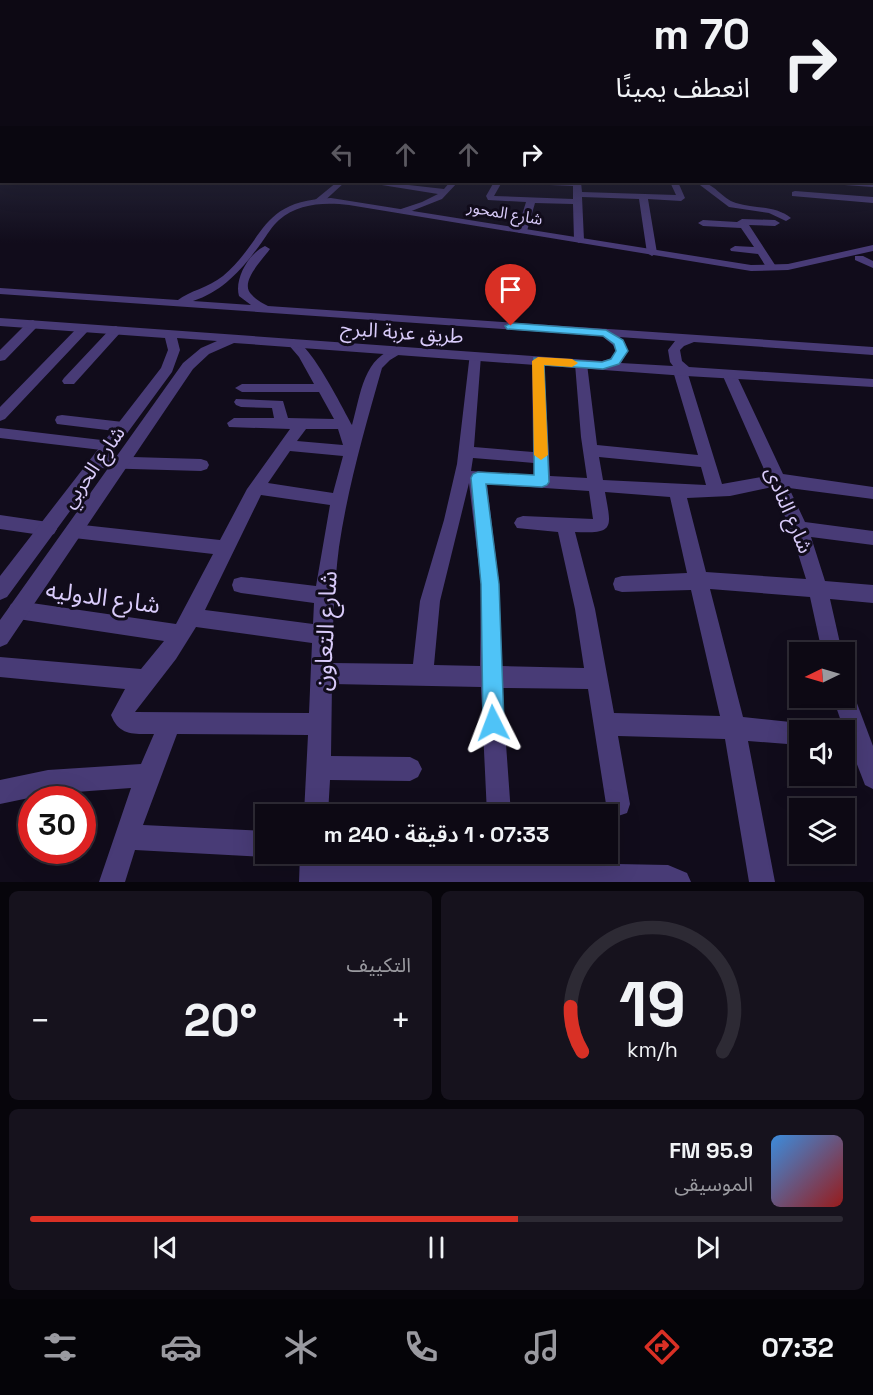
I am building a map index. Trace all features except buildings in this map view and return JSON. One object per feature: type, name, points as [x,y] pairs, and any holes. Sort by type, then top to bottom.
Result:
[{"type":"street","points":[[318,202],[340,183]]},
{"type":"street","points":[[375,183],[446,192]]},
{"type":"street","points":[[404,211],[431,202],[446,192],[453,183]]},
{"type":"street","points":[[498,183],[490,198],[531,201],[577,191]]},
{"type":"street","points":[[533,183],[577,191],[681,198],[674,183]]},
{"type":"street","points":[[701,183],[732,205],[771,211],[786,218]]},
{"type":"street","points":[[860,183],[873,184]]},
{"type":"street","points":[[860,183],[873,198]]},
{"type":"street","points":[[577,191],[579,240]]},
{"type":"street","points":[[795,194],[873,198]]},
{"type":"street","points":[[643,197],[652,253]]},
{"type":"street","points":[[522,231],[531,201]]},
{"type":"street","name":"شارع المحور","points":[[167,303],[200,295],[228,278],[275,218],[288,210],[318,202],[344,202],[579,240],[652,253],[750,276],[782,276],[809,272],[873,255]]},
{"type":"street","name":"شارع المحور","points":[[243,280],[287,219],[306,211],[332,207],[686,262],[736,267],[797,266],[873,248]]},
{"type":"street","points":[[772,268],[742,222],[775,223]]},
{"type":"street","points":[[703,223],[744,225]]},
{"type":"street","points":[[735,249],[761,251]]},
{"type":"street","points":[[859,258],[873,265]]},
{"type":"street","points":[[228,278],[243,280],[242,288],[245,296],[254,304],[273,310]]},
{"type":"street","name":"طريق عزبة البرج","points":[[0,291],[873,351]]},
{"type":"street","name":"طريق عزبة البرج","points":[[0,322],[873,383]]},
{"type":"street","points":[[0,357],[33,324]]},
{"type":"street","points":[[1,413],[84,328]]},
{"type":"street","points":[[69,381],[116,330]]},
{"type":"street","points":[[603,365],[615,362],[622,351],[619,343],[606,333]]},
{"type":"street","name":"شارع الحربي","points":[[0,591],[171,361],[174,347],[170,334]]},
{"type":"street","name":"شارع الحربي","points":[[0,637],[192,362],[211,348],[235,339]]},
{"type":"street","points":[[695,339],[683,342],[674,350],[674,359],[683,371],[716,491]]},
{"type":"street","points":[[285,445],[353,451],[344,424],[321,388],[304,355],[293,343]]},
{"type":"street","name":"شارع التعاون","points":[[317,804],[324,596],[339,500],[376,367],[384,357],[399,351]]},
{"type":"street","points":[[475,356],[466,452],[490,584],[491,677],[498,804]]},
{"type":"street","points":[[538,361],[542,482]]},
{"type":"street","points":[[523,523],[596,526],[601,524],[603,517],[590,450],[581,364]]},
{"type":"street","name":"شارع النادى","points":[[729,374],[799,528],[818,588],[830,642]]},
{"type":"street","points":[[282,422],[278,404],[242,395],[321,388]]},
{"type":"street","points":[[62,420],[123,427]]},
{"type":"street","points":[[303,422],[257,488],[191,617],[147,680],[124,706],[123,718],[129,723],[321,724]]},
{"type":"street","points":[[234,423],[344,424]]},
{"type":"street","points":[[0,433],[110,446]]},
{"type":"street","points":[[590,450],[707,462]]},
{"type":"street","points":[[466,452],[541,458]]},
{"type":"street","points":[[98,462],[201,465]]},
{"type":"street","points":[[470,477],[677,491],[742,489],[778,480],[873,493]]},
{"type":"street","points":[[422,675],[430,601],[470,477]]},
{"type":"street","points":[[257,488],[339,500]]},
{"type":"street","points":[[677,491],[734,728],[762,882]]},
{"type":"street","points":[[0,522],[48,529]]},
{"type":"street","points":[[565,525],[572,549],[597,679],[618,804]]},
{"type":"street","points":[[799,528],[873,538]]},
{"type":"street","points":[[74,531],[225,548]]},
{"type":"street","points":[[622,584],[698,580],[751,581],[873,594]]},
{"type":"street","points":[[241,585],[324,596]]},
{"type":"street","name":"شارع الدوليه","points":[[18,610],[180,634]]},
{"type":"street","points":[[191,617],[322,635]]},
{"type":"street","points":[[0,667],[147,680]]},
{"type":"street","points":[[321,673],[597,679]]},
{"type":"street","points":[[847,708],[863,755]]},
{"type":"street","points":[[112,882],[148,775],[170,723]]},
{"type":"street","points":[[605,724],[734,728],[789,733]]},
{"type":"street","points":[[319,768],[410,769]]},
{"type":"street","points":[[0,792],[48,782],[148,775]]},
{"type":"street","points":[[126,837],[255,843]]},
{"type":"street","points":[[312,869],[461,878],[502,864],[671,881]]},
{"type":"slow traffic","points":[[541,455],[538,361],[572,363]]},
{"type":"route","points":[[493,723],[490,584],[478,478],[542,482],[538,361],[603,365],[615,362],[622,351],[619,343],[606,333],[511,326]]}]
